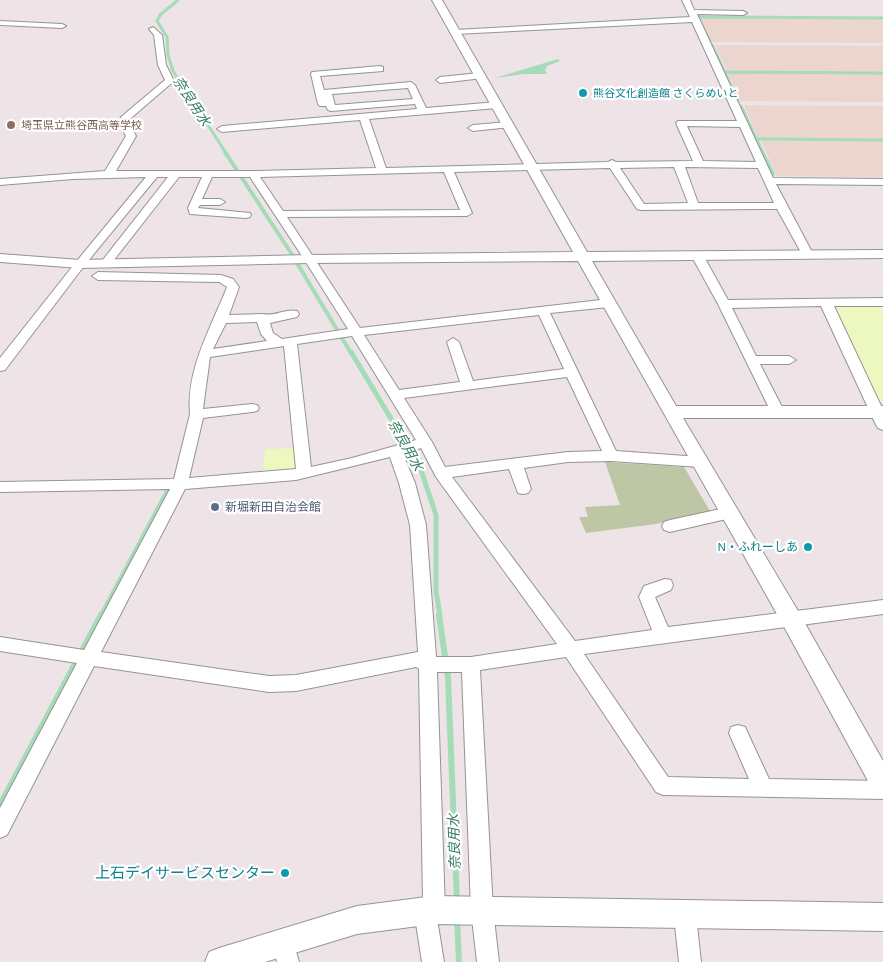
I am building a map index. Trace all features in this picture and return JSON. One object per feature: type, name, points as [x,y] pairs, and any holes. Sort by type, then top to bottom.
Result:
[{"type":"street","points":[[437,0],[790,617],[883,784]]},
{"type":"street","points":[[686,0],[781,206],[807,254]]},
{"type":"street","points":[[455,32],[743,13]]},
{"type":"street","points":[[0,23],[62,26]]},
{"type":"street","points":[[109,174],[131,136],[126,127],[126,117],[170,81],[162,65],[158,35],[153,29]]},
{"type":"street","points":[[327,120],[315,74],[380,69]]},
{"type":"street","points":[[440,80],[480,76]]},
{"type":"street","points":[[418,101],[331,108],[327,92],[411,85],[418,101],[422,112]]},
{"type":"street","points":[[222,129],[497,105]]},
{"type":"street","points":[[364,117],[382,172]]},
{"type":"street","points":[[698,163],[680,122],[744,124]]},
{"type":"street","points":[[472,128],[508,125]]},
{"type":"street","points":[[0,182],[109,174],[253,175],[448,170],[612,163],[762,165]]},
{"type":"street","points":[[612,163],[641,206],[781,206]]},
{"type":"street","points":[[678,163],[694,206]]},
{"type":"street","points":[[279,214],[467,213],[448,170]]},
{"type":"street","points":[[0,367],[80,264],[153,175]]},
{"type":"street","points":[[106,263],[175,175]]},
{"type":"street","points":[[208,175],[193,208],[194,212],[246,215]]},
{"type":"street","points":[[253,175],[310,259],[396,395],[425,442],[441,473],[569,648],[663,786],[883,790]]},
{"type":"street","points":[[770,181],[883,182]]},
{"type":"street","points":[[196,202],[220,202]]},
{"type":"street","points":[[0,258],[80,264],[310,259],[883,254]]},
{"type":"street","points":[[697,255],[778,411]]},
{"type":"street","points":[[0,828],[181,482],[197,414],[196,404],[204,354],[222,319],[233,287],[229,282],[221,279],[98,276]]},
{"type":"street","points":[[724,304],[883,302]]},
{"type":"street","points":[[204,354],[356,332],[609,303]]},
{"type":"street","points":[[671,412],[778,411],[881,416],[826,303]]},
{"type":"street","points":[[542,311],[611,456]]},
{"type":"street","points":[[222,319],[263,318],[263,320],[293,314]]},
{"type":"street","points":[[263,320],[265,332],[270,338],[285,342]]},
{"type":"street","points":[[285,342],[304,472]]},
{"type":"street","points":[[453,342],[468,385]]},
{"type":"street","points":[[752,360],[789,360]]},
{"type":"street","points":[[396,395],[571,372]]},
{"type":"street","points":[[197,414],[252,408]]},
{"type":"street","points":[[0,487],[216,482],[278,477],[395,451],[425,442]]},
{"type":"street","points":[[395,451],[407,483],[418,525],[428,665],[430,911],[433,962]]},
{"type":"street","points":[[441,473],[568,457],[611,456],[700,462]]},
{"type":"street","points":[[515,464],[523,489]]},
{"type":"street","points":[[670,526],[730,513]]},
{"type":"street","points":[[663,634],[647,597],[650,591],[665,585]]},
{"type":"street","points":[[0,644],[232,680],[269,684],[296,683],[418,659],[428,665],[471,664],[663,634],[883,607]]},
{"type":"street","points":[[471,664],[482,910],[488,962]]},
{"type":"street","points":[[738,733],[763,788]]},
{"type":"street","points":[[219,962],[285,952],[357,920],[430,911],[482,910],[685,916],[883,917]]},
{"type":"street","points":[[685,916],[690,962]]},
{"type":"shaded area","points":[[700,18],[883,19],[883,43],[712,42]]},
{"type":"shaded area","points":[[715,45],[883,46],[883,72],[727,71]]},
{"type":"shaded area","points":[[558,59],[560,61],[547,66],[545,70],[547,74],[524,74],[495,78]]},
{"type":"shaded area","points":[[727,73],[883,74],[883,102],[741,101]]},
{"type":"shaded area","points":[[744,105],[883,106],[883,139],[758,138]]},
{"type":"shaded area","points":[[761,141],[883,141],[883,177],[777,176]]},
{"type":"shaded area","points":[[839,306],[883,306],[883,403],[879,401],[835,309]]},
{"type":"shaded area","points":[[298,448],[298,464],[293,469],[262,472],[266,449]]},
{"type":"shaded area","points":[[605,462],[684,467],[710,511],[656,524],[586,533],[579,517],[588,517],[585,507],[620,505]]},
{"type":"waterway","name":"奈良用水","points":[[178,0],[160,15],[157,21],[167,37],[168,55],[173,71],[226,153]]},
{"type":"waterway","points":[[698,17],[883,18]]},
{"type":"waterway","points":[[700,22],[710,41]]},
{"type":"waterway","points":[[712,45],[725,72]]},
{"type":"waterway","points":[[725,72],[883,73]]},
{"type":"waterway","points":[[725,72],[738,101]]},
{"type":"waterway","points":[[741,106],[756,139]]},
{"type":"waterway","points":[[756,139],[883,140]]},
{"type":"waterway","points":[[756,139],[763,153]]},
{"type":"waterway","name":"奈良用水","points":[[225,152],[291,253],[351,353]]},
{"type":"waterway","points":[[762,152],[773,174]]},
{"type":"waterway","name":"奈良用水","points":[[351,352],[420,467],[436,515],[436,591],[440,616]]},
{"type":"waterway","points":[[101,616],[168,490]]},
{"type":"waterway","points":[[0,805],[101,615]]},
{"type":"waterway","name":"奈良用水","points":[[439,615],[448,677],[457,902]]},
{"type":"waterway","name":"奈良用水","points":[[457,918],[459,962]]},
{"type":"place","name":"熊谷文化創造館 さくらめいと","points":[[583,93]]},
{"type":"place","name":"埼玉県立熊谷西高等学校","points":[[11,125]]},
{"type":"place","name":"新堀新田自治会館","points":[[215,507]]},
{"type":"place","name":"N・ふれーしあ","points":[[808,547]]},
{"type":"place","name":"上石デイサービスセンター","points":[[285,873]]}]
